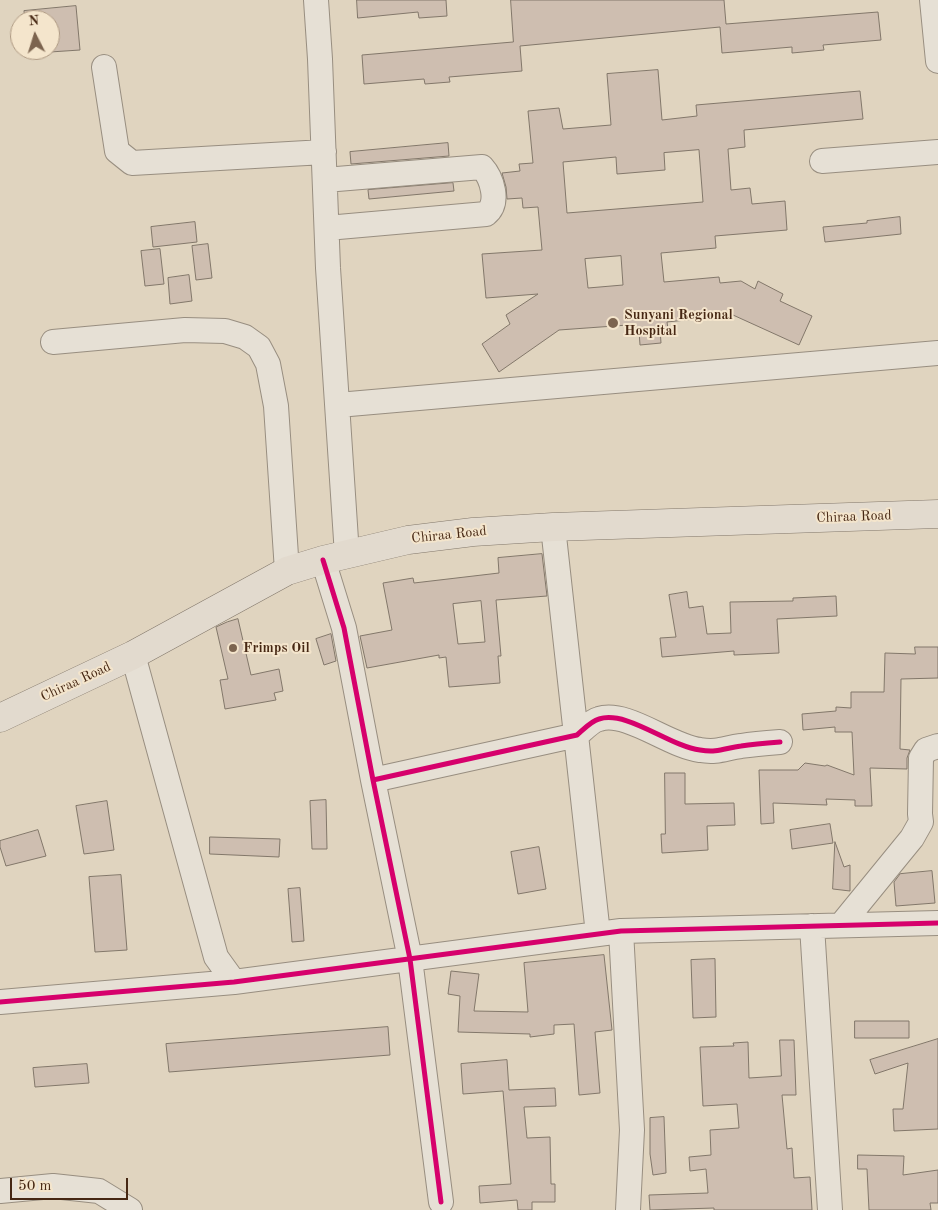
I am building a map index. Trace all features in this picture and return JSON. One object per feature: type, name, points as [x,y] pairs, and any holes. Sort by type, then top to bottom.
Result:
[{"type":"highway","name":"Chiraa Road","points":[[0,718],[133,656],[287,571],[408,540],[472,532],[553,527],[938,514]]},
{"type":"street","points":[[316,0],[338,405],[335,558],[344,628],[410,960],[441,1202]]},
{"type":"street","points":[[932,0],[938,61]]},
{"type":"street","points":[[104,67],[117,152],[132,163],[324,152]]},
{"type":"street","points":[[822,161],[938,152]]},
{"type":"street","points":[[325,180],[482,167],[490,179],[493,193],[490,210],[486,214],[327,228]]},
{"type":"street","points":[[53,342],[185,330],[225,332],[244,337],[259,347],[268,364],[276,406],[287,571]]},
{"type":"street","points":[[338,405],[938,354]]},
{"type":"street","points":[[553,527],[577,735],[609,933],[632,1130],[628,1210]]},
{"type":"street","points":[[133,656],[216,957],[234,982]]},
{"type":"street","points":[[373,780],[577,735],[597,719],[612,717],[628,721],[686,748],[702,751],[721,752],[739,746],[780,742]]},
{"type":"street","points":[[841,925],[912,838],[921,822],[921,758],[926,750],[938,746]]},
{"type":"street","points":[[0,1002],[234,982],[609,933],[938,923]]},
{"type":"street","points":[[812,926],[830,1210]]},
{"type":"street","points":[[0,1191],[54,1186],[99,1191],[130,1210]]},
{"type":"building","points":[[357,0],[446,0],[447,16],[419,18],[418,12],[358,18]]},
{"type":"building","points":[[511,0],[724,0],[726,24],[878,12],[881,40],[823,45],[824,50],[792,53],[792,47],[722,53],[720,27],[520,46],[522,71],[449,77],[450,82],[425,84],[424,79],[364,84],[362,55],[513,42]]},
{"type":"building","points":[[76,6],[80,50],[60,51],[60,10],[34,10]]},
{"type":"building","points":[[658,70],[662,120],[697,116],[696,105],[860,91],[863,119],[744,130],[745,147],[728,149],[731,190],[750,188],[752,204],[785,201],[787,230],[715,236],[716,248],[661,253],[664,282],[719,277],[720,283],[741,281],[755,289],[758,281],[783,294],[780,301],[812,316],[799,345],[733,315],[667,322],[668,329],[660,329],[661,343],[640,345],[639,331],[629,332],[628,325],[559,330],[499,372],[482,344],[510,324],[506,315],[538,294],[486,298],[482,254],[542,250],[538,207],[523,208],[522,198],[507,199],[502,173],[520,171],[519,164],[533,163],[528,111],[559,108],[563,129],[611,125],[607,74]],"holes":[[[699,150],[703,202],[567,213],[563,162],[616,157],[617,174],[665,170],[664,153]],[[621,256],[623,285],[588,288],[585,259]]]},
{"type":"building","points":[[448,143],[449,156],[351,164],[350,152]]},
{"type":"building","points":[[453,183],[454,191],[369,199],[368,190]]},
{"type":"building","points":[[900,217],[901,234],[825,242],[823,227],[867,223],[867,221]]},
{"type":"building","points":[[195,222],[197,242],[153,247],[151,227]]},
{"type":"building","points":[[208,244],[212,278],[196,280],[192,246]]},
{"type":"building","points":[[160,249],[164,284],[145,286],[141,251]]},
{"type":"building","points":[[189,275],[192,301],[170,304],[168,278]]},
{"type":"building","points":[[542,554],[547,596],[496,600],[501,656],[498,656],[500,683],[449,687],[446,657],[439,658],[439,655],[367,668],[360,636],[392,630],[383,583],[413,578],[414,583],[499,573],[498,558]],"holes":[[[481,601],[485,642],[458,644],[453,604]]]},
{"type":"building","points":[[687,592],[689,608],[703,606],[707,634],[731,633],[730,602],[793,601],[793,598],[836,596],[837,616],[777,619],[779,653],[734,655],[734,651],[662,657],[660,638],[676,637],[669,595]]},
{"type":"building","points":[[238,619],[251,675],[279,669],[283,691],[274,693],[276,700],[225,709],[220,680],[228,679],[216,627]]},
{"type":"building","points":[[331,634],[336,661],[324,665],[316,639]]},
{"type":"building","points":[[915,647],[938,647],[938,678],[901,679],[900,749],[910,750],[907,758],[907,769],[870,768],[872,806],[855,806],[855,800],[826,799],[827,805],[773,803],[774,823],[761,824],[759,770],[798,770],[805,763],[827,765],[854,775],[852,732],[835,732],[835,727],[803,730],[802,714],[836,711],[836,707],[851,708],[851,692],[884,692],[885,653],[915,654]]},
{"type":"building","points":[[665,773],[685,773],[685,804],[734,803],[735,825],[707,826],[708,850],[662,853],[661,834],[665,834]]},
{"type":"building","points":[[326,800],[327,849],[312,849],[310,801]]},
{"type":"building","points":[[107,801],[114,850],[84,854],[76,806]]},
{"type":"building","points":[[830,824],[833,843],[792,849],[790,830]]},
{"type":"building","points":[[38,830],[46,856],[6,866],[0,841]]},
{"type":"building","points":[[210,837],[280,839],[279,857],[210,854]]},
{"type":"building","points":[[835,842],[844,867],[850,865],[850,891],[833,889]]},
{"type":"building","points":[[539,847],[546,889],[518,894],[511,852]]},
{"type":"building","points":[[932,871],[935,903],[896,906],[894,882],[900,874]]},
{"type":"building","points":[[121,875],[127,950],[95,952],[89,877]]},
{"type":"building","points":[[300,888],[304,941],[292,942],[288,889]]},
{"type":"building","points":[[604,955],[612,1030],[595,1032],[600,1093],[579,1095],[574,1024],[554,1025],[554,1034],[530,1037],[530,1034],[458,1032],[460,996],[448,994],[451,971],[479,974],[474,1011],[528,1012],[524,963]]},
{"type":"building","points":[[715,959],[716,1017],[693,1018],[691,960]]},
{"type":"building","points":[[855,1021],[909,1021],[909,1038],[855,1038]]},
{"type":"building","points":[[388,1027],[390,1055],[169,1072],[166,1044]]},
{"type":"building","points":[[938,1039],[938,1129],[894,1131],[893,1109],[903,1109],[908,1063],[875,1074],[870,1060]]},
{"type":"building","points":[[780,1040],[794,1040],[796,1095],[782,1095],[787,1149],[792,1148],[794,1178],[810,1177],[812,1210],[714,1210],[714,1208],[650,1210],[649,1195],[708,1193],[706,1169],[690,1171],[689,1157],[711,1155],[710,1130],[739,1128],[737,1104],[703,1106],[700,1047],[734,1046],[733,1043],[748,1042],[749,1078],[781,1076]]},
{"type":"building","points":[[507,1060],[509,1090],[555,1088],[556,1106],[524,1107],[527,1138],[550,1137],[551,1184],[555,1184],[555,1202],[532,1202],[532,1210],[518,1210],[517,1200],[480,1203],[479,1186],[511,1184],[503,1091],[463,1094],[461,1064]]},
{"type":"building","points":[[87,1064],[89,1083],[35,1087],[33,1068]]},
{"type":"building","points":[[664,1117],[666,1173],[653,1175],[650,1154],[650,1118]]},
{"type":"building","points":[[858,1155],[904,1156],[903,1175],[938,1170],[938,1203],[930,1203],[931,1210],[869,1210],[867,1169],[858,1169]]},
{"type":"cycle path","points":[[323,560],[344,628],[410,959],[441,1202]]},
{"type":"cycle path","points":[[373,780],[577,735],[599,719],[622,719],[688,747],[706,751],[780,742]]},
{"type":"cycle path","points":[[0,1002],[234,982],[621,931],[938,923]]},
{"type":"place","name":"Sunyani Regional Hospital","points":[[613,323]]},
{"type":"place","name":"Frimps Oil","points":[[233,648]]}]
